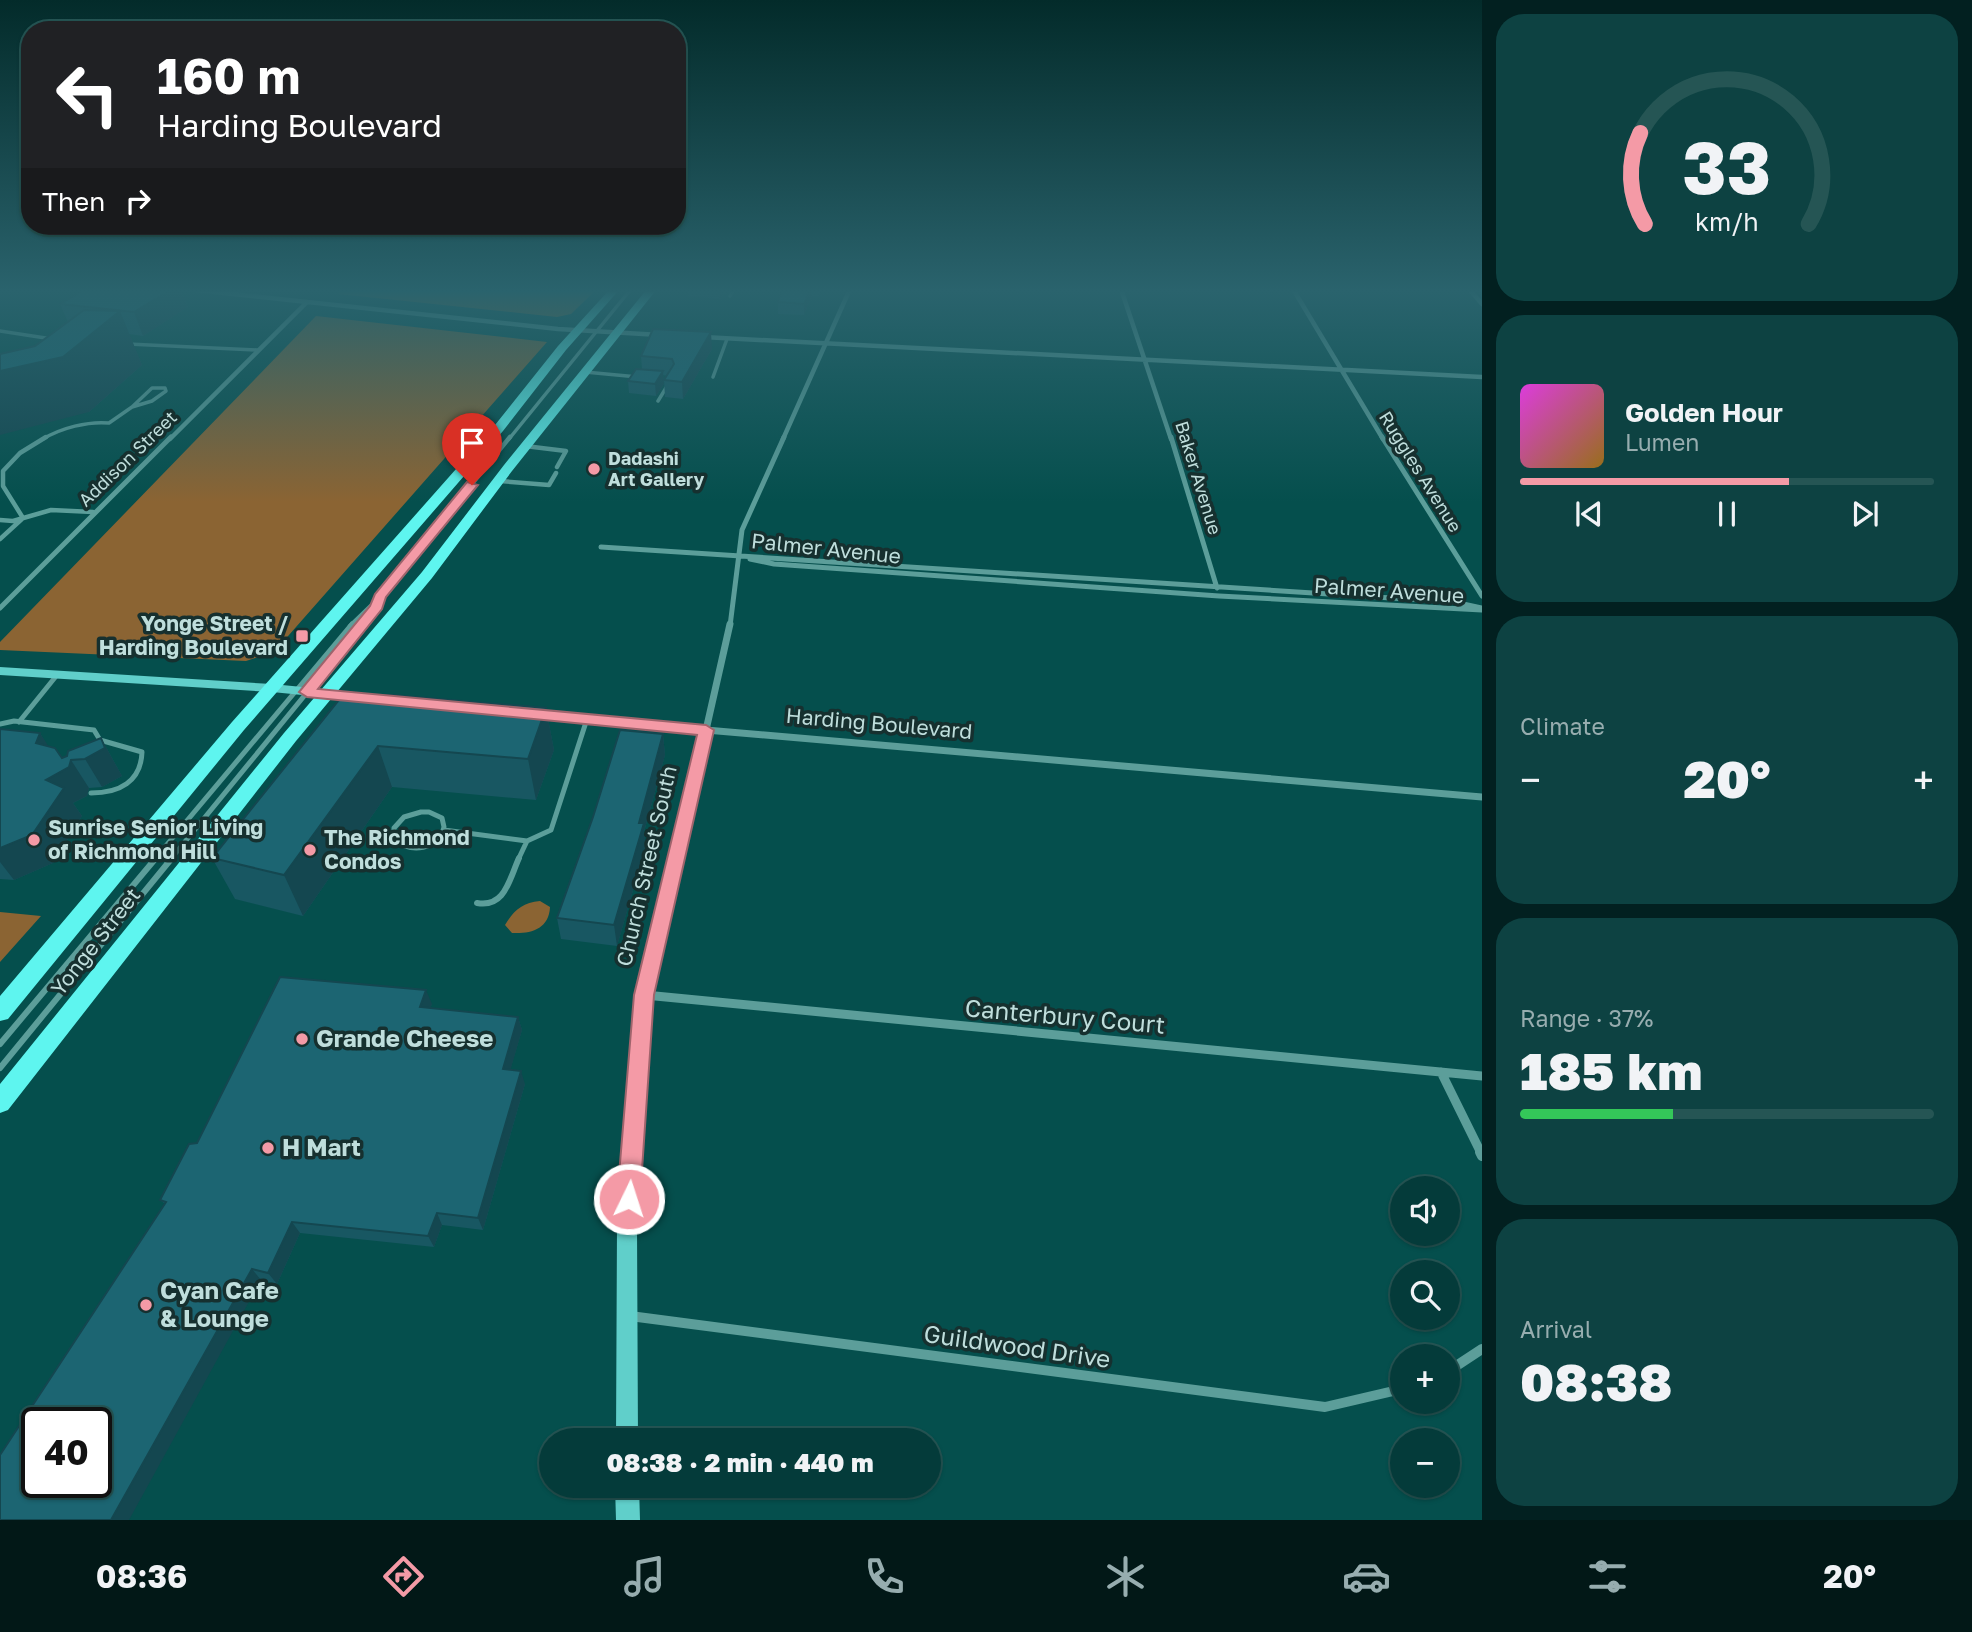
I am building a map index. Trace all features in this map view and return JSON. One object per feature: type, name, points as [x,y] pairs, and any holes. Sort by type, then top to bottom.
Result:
[{"type":"main road","name":"Yonge Street","points":[[0,1012],[272,688],[499,428],[555,360]]},
{"type":"main road","name":"Yonge Street","points":[[0,1102],[309,693],[427,575],[525,446],[595,360]]},
{"type":"street","name":"Addison Street","points":[[0,608],[247,360]]},
{"type":"street","name":"Church Street South","points":[[627,1428],[627,1225],[644,995],[730,625],[742,530],[818,360]]},
{"type":"street","points":[[1125,360],[1482,377]]},
{"type":"street","name":"Ruggles Avenue","points":[[1334,360],[1482,596]]},
{"type":"street","name":"Baker Avenue","points":[[1145,361],[1219,596]]},
{"type":"street","points":[[601,547],[739,557]]},
{"type":"street","name":"Palmer Avenue","points":[[739,557],[766,556],[1454,602],[1482,609]]},
{"type":"street","name":"Palmer Avenue","points":[[739,557],[774,564],[1219,596],[1482,609]]},
{"type":"street","points":[[0,671],[272,688],[373,698]]},
{"type":"street","name":"Harding Boulevard","points":[[520,713],[1482,797]]},
{"type":"street","name":"Canterbury Court","points":[[644,995],[1482,1076]]},
{"type":"street","points":[[1441,1072],[1482,1156]]},
{"type":"street","name":"Guildwood Drive","points":[[626,1316],[1325,1408],[1390,1392]]},
{"type":"street","points":[[1460,1363],[1482,1349]]},
{"type":"street","points":[[627,1498],[628,1520]]},
{"type":"lane","points":[[0,1044],[309,693],[368,605],[380,597],[574,360]]},
{"type":"lane","points":[[713,377],[719,360]]},
{"type":"lane","points":[[585,372],[647,378]]},
{"type":"lane","points":[[658,401],[671,380],[659,379]]},
{"type":"lane","points":[[23,518],[3,486],[3,471],[20,453],[56,431],[99,422],[109,423],[132,407],[152,388],[165,388],[166,391],[152,401],[132,407]]},
{"type":"lane","points":[[499,480],[549,485],[566,451],[525,446]]},
{"type":"lane","points":[[0,520],[13,521],[51,510],[93,512]]},
{"type":"lane","points":[[0,539],[23,518]]},
{"type":"lane","points":[[0,1068],[309,693],[377,607],[380,597]]},
{"type":"lane","points":[[19,722],[57,675]]},
{"type":"lane","points":[[444,830],[527,841],[551,830],[587,719]]},
{"type":"lane","points":[[0,724],[19,722],[93,730],[100,740],[142,752],[143,766],[130,784],[108,794],[91,793]]},
{"type":"lane","points":[[92,751],[100,740]]},
{"type":"lane","points":[[421,811],[442,818],[444,830],[436,842],[412,850],[398,845],[392,835],[394,828],[404,817],[421,811]]},
{"type":"lane","points":[[477,903],[489,905],[499,900],[527,841]]},
{"type":"shaded area","points":[[273,360],[531,360],[274,652],[246,661],[0,650],[0,642]]},
{"type":"shaded area","points":[[540,901],[550,907],[543,925],[532,931],[512,933],[505,925],[512,915],[528,903]]},
{"type":"shaded area","points":[[0,912],[41,916],[0,962]]},
{"type":"building","points":[[0,360],[50,360],[0,371]]},
{"type":"building","points":[[672,360],[695,360],[682,382],[664,380],[674,364]]},
{"type":"building","points":[[636,369],[663,371],[655,384],[628,381]]},
{"type":"building","points":[[393,695],[546,708],[528,759],[378,746],[284,875],[212,858],[338,701],[345,696]]},
{"type":"building","points":[[0,729],[40,733],[36,743],[55,748],[62,758],[67,756],[68,751],[101,738],[105,748],[85,759],[71,760],[69,767],[46,780],[64,788],[32,835],[0,848]]},
{"type":"building","points":[[620,730],[663,734],[639,823],[644,823],[614,925],[557,918],[593,817]]},
{"type":"building","points":[[280,977],[426,990],[420,1007],[518,1017],[503,1069],[521,1071],[478,1218],[437,1213],[428,1236],[292,1222],[268,1273],[252,1269],[111,1520],[0,1520],[0,1455],[21,1423],[21,1498],[112,1498],[112,1407],[31,1407],[166,1202],[160,1200],[189,1144],[197,1143]]},
{"type":"place","name":"Dadashi Art Gallery","points":[[594,469]]},
{"type":"place","name":"Yonge Street / Harding Boulevard","points":[[302,636]]},
{"type":"place","name":"Sunrise Senior Living of Richmond Hill","points":[[34,840]]},
{"type":"place","name":"The Richmond Condos","points":[[310,850]]},
{"type":"place","name":"Grande Cheese","points":[[302,1039]]},
{"type":"place","name":"H Mart","points":[[268,1148]]},
{"type":"place","name":"Cyan Cafe & Lounge","points":[[146,1305]]},
{"type":"route","points":[[472,485],[380,597],[377,607],[307,692],[706,730],[644,995],[629,1199]]}]
